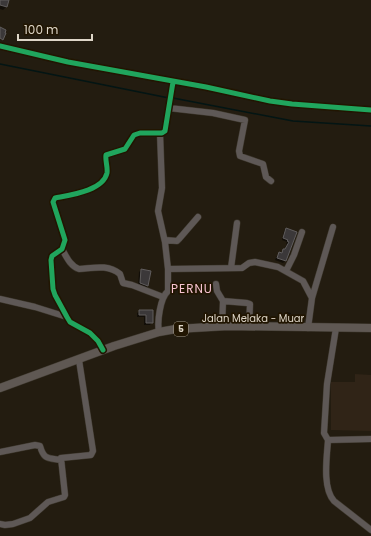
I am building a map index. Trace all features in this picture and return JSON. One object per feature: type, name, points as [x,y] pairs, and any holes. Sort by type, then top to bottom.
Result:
[{"type":"main road","name":"Jalan Melaka - Muar","points":[[0,388],[79,360],[158,328],[371,328]]},
{"type":"street","points":[[0,46],[68,62],[292,104],[371,110]]},
{"type":"street","points":[[103,350],[98,341],[90,333],[70,322],[54,295],[51,260],[52,256],[62,249],[65,240],[53,202],[54,200],[86,191],[98,185],[104,179],[107,172],[106,155],[125,149],[134,135],[140,133],[160,133],[166,131],[173,82]]},
{"type":"street","points":[[169,105],[245,120],[239,151],[240,156],[263,164],[266,177],[271,181]]},
{"type":"street","points":[[158,328],[163,297],[168,291],[168,269],[165,240],[158,211],[162,188],[160,133]]},
{"type":"street","points":[[165,240],[177,241],[198,217]]},
{"type":"street","points":[[232,268],[237,223]]},
{"type":"street","points":[[308,328],[312,298],[333,227]]},
{"type":"street","points":[[286,271],[294,255],[302,232]]},
{"type":"street","points":[[62,249],[75,268],[109,268],[120,274],[123,283],[163,297]]},
{"type":"street","points":[[168,269],[242,268],[249,263],[255,262],[278,267],[304,282],[312,298]]},
{"type":"street","points":[[305,285],[318,277]]},
{"type":"street","points":[[216,284],[216,291],[223,301],[222,327]]},
{"type":"street","points":[[0,299],[35,307],[67,318]]},
{"type":"street","points":[[223,301],[250,304],[249,327]]},
{"type":"street","points":[[336,328],[327,384],[324,433],[328,440],[327,486],[330,498],[371,530]]},
{"type":"street","points":[[0,452],[35,445],[40,446],[43,455],[46,458],[61,460],[62,458],[91,455],[94,451],[79,360]]},
{"type":"street","points":[[328,440],[371,440]]},
{"type":"street","points":[[0,524],[13,524],[30,518],[48,502],[64,497],[61,460]]},
{"type":"shaded area","points":[[355,374],[371,375],[371,431],[331,430],[331,382],[355,382]]},
{"type":"building","points":[[0,0],[9,0],[7,7],[0,5]]},
{"type":"building","points":[[0,27],[6,30],[3,40],[0,38]]},
{"type":"building","points":[[286,228],[297,232],[286,261],[277,258],[279,252],[282,253],[283,249],[285,249],[289,242],[283,238]]},
{"type":"building","points":[[141,269],[151,271],[148,286],[140,283]]},
{"type":"building","points":[[139,310],[153,310],[153,323],[146,323],[146,315],[139,315]]},
{"type":"waterway","points":[[0,64],[169,98]]},
{"type":"waterway","points":[[173,98],[293,121],[371,126]]},
{"type":"cycle path","points":[[0,46],[68,62],[206,87],[270,101],[371,110]]},
{"type":"cycle path","points":[[103,350],[98,341],[90,333],[70,322],[55,295],[53,289],[51,260],[52,256],[62,249],[65,240],[53,202],[55,198],[77,194],[99,184],[107,173],[106,155],[125,149],[134,135],[140,133],[162,133],[165,131],[173,82]]},
{"type":"district","name":"PERNU","points":[[192,288]]}]
